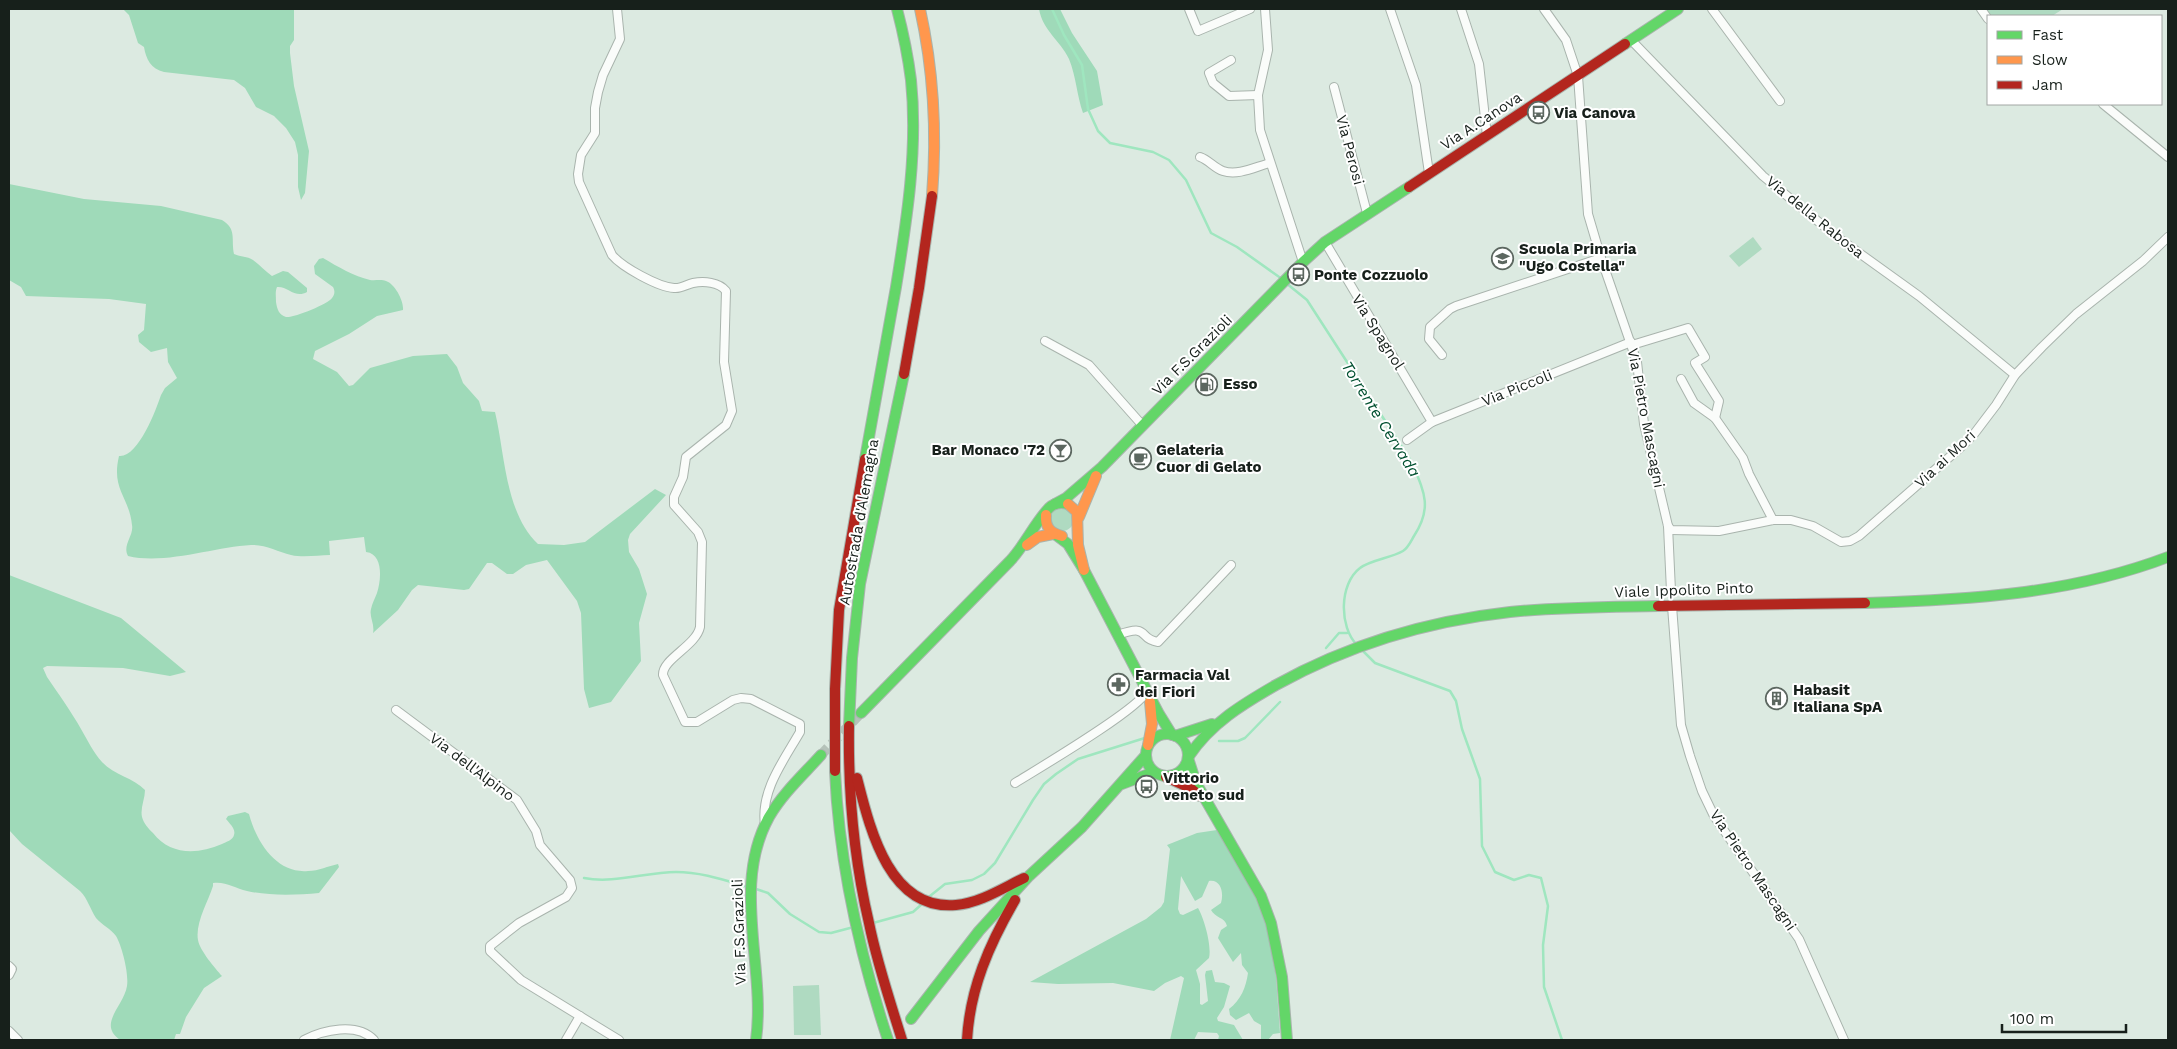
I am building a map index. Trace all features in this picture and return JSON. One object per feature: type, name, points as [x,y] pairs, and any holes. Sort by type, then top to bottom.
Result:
[{"type":"main road","name":"Autostrada d'Alemagna","points":[[888,1040],[870,986],[847,888],[839,831],[834,729],[836,656],[842,586],[910,201],[913,114],[910,71],[903,28],[897,9]]},
{"type":"main road","name":"Autostrada d'Alemagna","points":[[902,1040],[884,982],[861,884],[852,797],[850,726],[853,655],[860,586],[878,486],[910,346],[933,200],[936,160],[936,113],[932,69],[920,9]]},
{"type":"main road","name":"Via A.Canova","points":[[1302,262],[1325,242],[1678,9]]},
{"type":"main road","name":"Via F.S.Grazioli","points":[[1055,504],[1066,498],[1102,467],[1302,262]]},
{"type":"main road","name":"Via F.S.Grazioli","points":[[1078,521],[1089,489],[1102,467]]},
{"type":"main road","points":[[862,713],[1020,550],[1049,508],[1055,504],[1070,504],[1077,512],[1078,546],[1084,570]]},
{"type":"main road","points":[[1046,514],[1045,524],[1054,534],[1068,544],[1084,570],[1147,691],[1174,735],[1187,746],[1192,776],[1204,800],[1261,896],[1271,923],[1282,977],[1287,1040]]},
{"type":"main road","points":[[1020,550],[1038,537],[1054,534],[1067,536],[1078,521]]},
{"type":"main road","name":"Viale Ippolito Pinto","points":[[1174,735],[1192,732],[1220,720],[1277,685],[1351,651],[1426,626],[1508,612],[2001,596],[2072,585],[2132,570],[2168,557]]},
{"type":"main road","points":[[1147,691],[1152,715],[1147,752],[1150,767],[1154,772],[1190,788],[1204,800]]},
{"type":"main road","name":"Viale Ippolito Pinto","points":[[1188,757],[1199,740],[1220,720]]},
{"type":"main road","points":[[850,726],[855,770],[876,844],[882,858],[894,876],[914,895],[936,905],[957,905],[968,903],[1029,876]]},
{"type":"main road","points":[[911,1019],[979,931],[1029,876],[1082,828],[1122,785],[1155,738],[1161,735],[1174,735]]},
{"type":"main road","name":"Via F.S.Grazioli","points":[[756,1040],[757,1001],[751,876],[756,847],[773,810],[793,783],[821,755]]},
{"type":"main road","points":[[1166,777],[1179,773],[1184,769],[1188,757]]},
{"type":"main road","points":[[1122,785],[1154,772]]},
{"type":"main road","points":[[967,1040],[972,991],[982,963],[992,939],[1029,876]]},
{"type":"street","points":[[617,9],[620,33],[618,44],[605,70],[598,92],[595,108],[595,133],[581,155],[578,174],[579,182],[612,255],[619,262],[649,279],[674,288],[692,283],[712,283],[726,291],[724,362],[732,411],[726,426],[686,457],[683,477],[674,501],[676,508],[698,532],[702,542],[700,627],[697,637],[664,668],[663,675],[685,722],[697,722],[732,700],[741,698],[751,699],[800,724],[800,732],[768,792],[764,804],[765,825]]},
{"type":"street","points":[[1189,9],[1198,30],[1250,9]]},
{"type":"street","points":[[1265,9],[1268,54],[1258,95],[1260,130],[1289,216],[1302,262]]},
{"type":"street","points":[[1390,9],[1416,86],[1429,173]]},
{"type":"street","points":[[1461,9],[1479,64],[1487,136]]},
{"type":"street","name":"Via Pietro Mascagni","points":[[1544,9],[1566,40],[1578,76],[1587,206],[1601,258],[1632,344],[1640,375],[1644,424],[1668,526],[1671,591]]},
{"type":"street","points":[[1712,9],[1780,101]]},
{"type":"street","name":"Via della Rabosa","points":[[1632,41],[1763,176],[1837,237],[1919,296],[2015,375]]},
{"type":"street","points":[[1231,60],[1209,73],[1210,79],[1229,96],[1258,95]]},
{"type":"street","name":"Via Perosi","points":[[1334,87],[1367,214]]},
{"type":"street","points":[[2104,105],[2168,157]]},
{"type":"street","points":[[1200,157],[1210,161],[1214,166],[1223,171],[1232,172],[1239,172],[1270,163]]},
{"type":"street","name":"Via ai Mori","points":[[1668,526],[1671,530],[1719,531],[1773,520],[1802,522],[1841,542],[1850,542],[1961,447],[1974,434],[1996,405],[2015,375],[2076,314],[2143,261],[2168,236]]},
{"type":"street","name":"Via Spagnol","points":[[1325,242],[1432,422]]},
{"type":"street","points":[[1442,356],[1429,339],[1430,327],[1450,308],[1601,258]]},
{"type":"street","name":"Via Piccoli","points":[[1407,440],[1432,422],[1632,344],[1688,328],[1705,357],[1695,363],[1719,401],[1715,418]]},
{"type":"street","points":[[1045,341],[1089,365],[1143,426]]},
{"type":"street","points":[[1681,379],[1694,403],[1715,418],[1743,458],[1749,474],[1773,520]]},
{"type":"street","points":[[1118,635],[1134,629],[1140,630],[1154,642],[1158,642],[1231,565]]},
{"type":"street","name":"Via Pietro Mascagni","points":[[1672,606],[1681,725],[1702,791],[1714,816],[1799,939],[1844,1040]]},
{"type":"street","points":[[1015,783],[1107,724],[1141,699],[1147,691]]},
{"type":"street","name":"Via dell'Alpino","points":[[396,710],[517,800],[536,831],[540,845],[570,880],[572,888],[566,897],[519,923],[490,946],[493,955],[521,980],[618,1040]]},
{"type":"street","points":[[9,966],[12,969],[9,975]]},
{"type":"street","points":[[570,1038],[580,1016]]},
{"type":"street","points":[[304,1040],[321,1033],[345,1030],[364,1034],[374,1040]]},
{"type":"street","points":[[9,1031],[18,1040]]},
{"type":"green space","points":[[123,9],[294,9],[294,40],[290,46],[290,53],[294,86],[309,151],[305,193],[301,200],[298,187],[298,155],[295,142],[286,128],[274,116],[256,107],[245,88],[234,80],[164,72],[156,69],[146,56],[144,47],[138,43],[129,15]]},
{"type":"green space","points":[[1039,9],[1060,9],[1072,33],[1097,71],[1103,105],[1083,113],[1069,59],[1044,23]]},
{"type":"green space","points":[[1985,9],[2063,9],[2054,15],[1989,15]]},
{"type":"green space","points":[[9,184],[84,199],[161,206],[222,220],[227,223],[232,231],[234,254],[253,260],[272,276],[283,271],[288,272],[307,288],[307,292],[299,294],[277,287],[277,307],[280,313],[286,317],[310,310],[324,304],[333,297],[333,287],[315,274],[314,266],[319,259],[323,258],[346,271],[364,278],[384,280],[389,283],[398,293],[403,310],[377,316],[349,334],[315,351],[313,359],[337,372],[349,386],[353,385],[370,368],[413,356],[447,354],[457,367],[463,383],[479,401],[482,411],[495,412],[513,500],[527,531],[538,544],[564,545],[585,542],[655,489],[666,495],[630,534],[628,540],[629,552],[639,569],[647,594],[639,623],[641,661],[611,702],[589,708],[584,689],[581,613],[577,601],[547,560],[526,565],[513,574],[507,574],[492,563],[487,563],[469,589],[464,590],[418,585],[412,590],[398,610],[373,633],[371,612],[377,593],[380,569],[376,558],[366,552],[364,537],[329,541],[330,555],[296,556],[266,547],[251,545],[173,557],[142,558],[128,556],[126,548],[132,525],[128,507],[117,477],[119,456],[126,455],[139,442],[151,421],[165,388],[177,378],[168,362],[167,348],[151,352],[139,342],[138,335],[144,330],[146,304],[109,299],[26,296],[21,287],[9,280]]},
{"type":"green space","points":[[1753,237],[1762,249],[1739,267],[1729,256]]},
{"type":"green space","points":[[1062,507],[1070,511],[1074,519],[1070,527],[1062,531],[1054,527],[1050,519],[1054,511]]},
{"type":"green space","points":[[9,575],[121,618],[186,672],[170,676],[123,668],[47,666],[43,668],[99,758],[112,770],[135,782],[145,790],[142,817],[146,826],[160,840],[167,846],[184,851],[213,848],[231,840],[233,837],[233,829],[226,819],[228,816],[245,812],[249,814],[262,845],[269,854],[286,867],[297,871],[312,871],[338,864],[339,867],[319,893],[292,895],[264,894],[222,883],[213,883],[198,927],[198,940],[205,954],[222,976],[204,988],[186,1017],[180,1034],[176,1034],[174,1040],[120,1040],[114,1034],[111,1028],[111,1021],[127,986],[127,975],[121,946],[116,936],[96,918],[80,891],[22,844],[9,830]]},
{"type":"green space","points":[[1217,830],[1256,898],[1267,925],[1276,977],[1280,1033],[1273,1034],[1268,1040],[1261,1040],[1261,1025],[1254,1021],[1249,1013],[1236,1020],[1230,1015],[1229,1009],[1237,1002],[1242,993],[1248,973],[1242,965],[1241,953],[1233,962],[1218,938],[1221,930],[1227,926],[1211,910],[1221,903],[1222,899],[1222,891],[1219,884],[1213,881],[1209,881],[1202,897],[1195,901],[1181,876],[1178,909],[1180,914],[1183,915],[1198,908],[1207,932],[1209,958],[1196,970],[1200,984],[1200,1004],[1202,1005],[1208,1001],[1205,975],[1206,971],[1212,970],[1215,982],[1230,986],[1224,1007],[1217,1018],[1218,1021],[1234,1025],[1243,1040],[1218,1040],[1219,1036],[1217,1033],[1198,1032],[1194,1040],[1170,1040],[1184,978],[1181,976],[1165,983],[1154,991],[1113,983],[1058,984],[1030,982],[1146,919],[1161,907],[1164,902],[1170,849],[1167,845],[1197,833]]},
{"type":"green space","points":[[819,985],[821,1035],[794,1035],[793,986]]},
{"type":"waterway","name":"Torrente Cervada","points":[[1052,9],[1064,35],[1082,65],[1088,109],[1098,131],[1110,143],[1153,152],[1169,160],[1186,180],[1211,233],[1237,247],[1282,279]]},
{"type":"waterway","name":"Torrente Cervada","points":[[1286,283],[1307,300],[1411,461],[1420,481],[1425,499],[1420,526],[1406,548],[1403,551],[1364,565],[1353,575],[1348,584],[1345,595],[1345,617],[1347,628],[1357,645]]},
{"type":"waterway","points":[[1326,648],[1339,633],[1347,633]]},
{"type":"waterway","name":"Torrente Cervada","points":[[1361,649],[1375,663],[1450,691],[1456,701],[1462,729],[1480,779],[1482,846],[1495,872],[1514,880],[1529,875],[1541,878],[1548,906],[1543,945],[1544,987],[1562,1040]]},
{"type":"waterway","points":[[1219,741],[1238,741],[1245,738],[1280,702]]},
{"type":"waterway","points":[[930,896],[945,884],[972,880],[984,874],[995,863],[1044,784],[1056,774],[1078,759],[1148,737]]},
{"type":"waterway","points":[[584,878],[607,880],[685,872],[748,887]]},
{"type":"waterway","points":[[753,888],[768,893],[790,914],[819,932],[831,933],[850,928]]},
{"type":"waterway","points":[[873,923],[913,912],[922,904]]},
{"type":"tunnel","points":[[821,755],[861,713]]},
{"type":"traffic: fast","points":[[865,459],[900,261],[912,158],[913,106],[911,80],[897,9]]},
{"type":"traffic: fast","points":[[1625,44],[1678,9]]},
{"type":"traffic: fast","points":[[1055,504],[1066,498],[1102,467],[1303,262],[1325,242],[1409,187]]},
{"type":"traffic: fast","points":[[849,726],[852,658],[860,584],[904,374]]},
{"type":"traffic: fast","points":[[861,713],[1010,561],[1049,508],[1058,503],[1068,504]]},
{"type":"traffic: fast","points":[[1056,535],[1068,544],[1084,570],[1159,714],[1172,735]]},
{"type":"traffic: fast","points":[[1865,603],[1942,600],[2019,593],[2094,579],[2168,557]]},
{"type":"traffic: fast","points":[[1189,756],[1217,724],[1264,692],[1331,658],[1389,637],[1449,622],[1510,612],[1565,608],[1658,606]]},
{"type":"traffic: fast","points":[[1175,736],[1212,724]]},
{"type":"traffic: fast","points":[[1171,734],[1179,737],[1185,743],[1188,755],[1185,767],[1179,773],[1163,776],[1155,773],[1149,767],[1146,751],[1149,743],[1155,737],[1171,734]]},
{"type":"traffic: fast","points":[[756,1040],[758,1012],[751,899],[752,871],[758,843],[769,817],[780,800],[821,755]]},
{"type":"traffic: fast","points":[[911,1019],[979,931],[1029,876],[1082,827],[1146,755]]},
{"type":"traffic: fast","points":[[1188,758],[1196,783],[1261,896],[1271,923],[1282,977],[1287,1040]]},
{"type":"traffic: fast","points":[[835,771],[841,840],[852,907],[868,974],[888,1040]]},
{"type":"traffic: fast","points":[[1122,784],[1154,772]]},
{"type":"traffic: slow","points":[[920,9],[925,32],[933,102],[932,196]]},
{"type":"traffic: slow","points":[[1079,517],[1096,476]]},
{"type":"traffic: slow","points":[[1068,504],[1077,512],[1078,545],[1084,570]]},
{"type":"traffic: slow","points":[[1046,515],[1046,523],[1049,529],[1062,536]]},
{"type":"traffic: slow","points":[[1027,545],[1038,537],[1053,534]]},
{"type":"traffic: slow","points":[[1148,745],[1152,724],[1150,702]]},
{"type":"traffic: jam","points":[[1409,187],[1625,44]]},
{"type":"traffic: jam","points":[[904,374],[932,196]]},
{"type":"traffic: jam","points":[[835,771],[835,689],[839,610],[865,459]]},
{"type":"traffic: jam","points":[[1658,606],[1865,603]]},
{"type":"traffic: jam","points":[[849,726],[851,800],[859,874],[876,953],[902,1040]]},
{"type":"traffic: jam","points":[[1166,777],[1190,788],[1200,796]]},
{"type":"traffic: jam","points":[[857,778],[876,842],[886,863],[899,881],[914,895],[933,903],[965,904],[1024,878]]},
{"type":"traffic: jam","points":[[967,1040],[972,1003],[982,967],[1015,900]]},
{"type":"place","name":"Via Canova","points":[[1538,113]]},
{"type":"place","name":"Scuola Primaria \"Ugo Costella\"","points":[[1503,258]]},
{"type":"place","name":"Ponte Cozzuolo","points":[[1298,275]]},
{"type":"place","name":"Esso","points":[[1207,384]]},
{"type":"place","name":"Bar Monaco '72","points":[[1061,450]]},
{"type":"place","name":"Gelateria Cuor di Gelato","points":[[1140,459]]},
{"type":"place","name":"Farmacia Val dei Fiori","points":[[1119,684]]},
{"type":"place","name":"Habasit Italiana SpA","points":[[1777,699]]},
{"type":"place","name":"Vittorio veneto sud","points":[[1147,787]]}]
